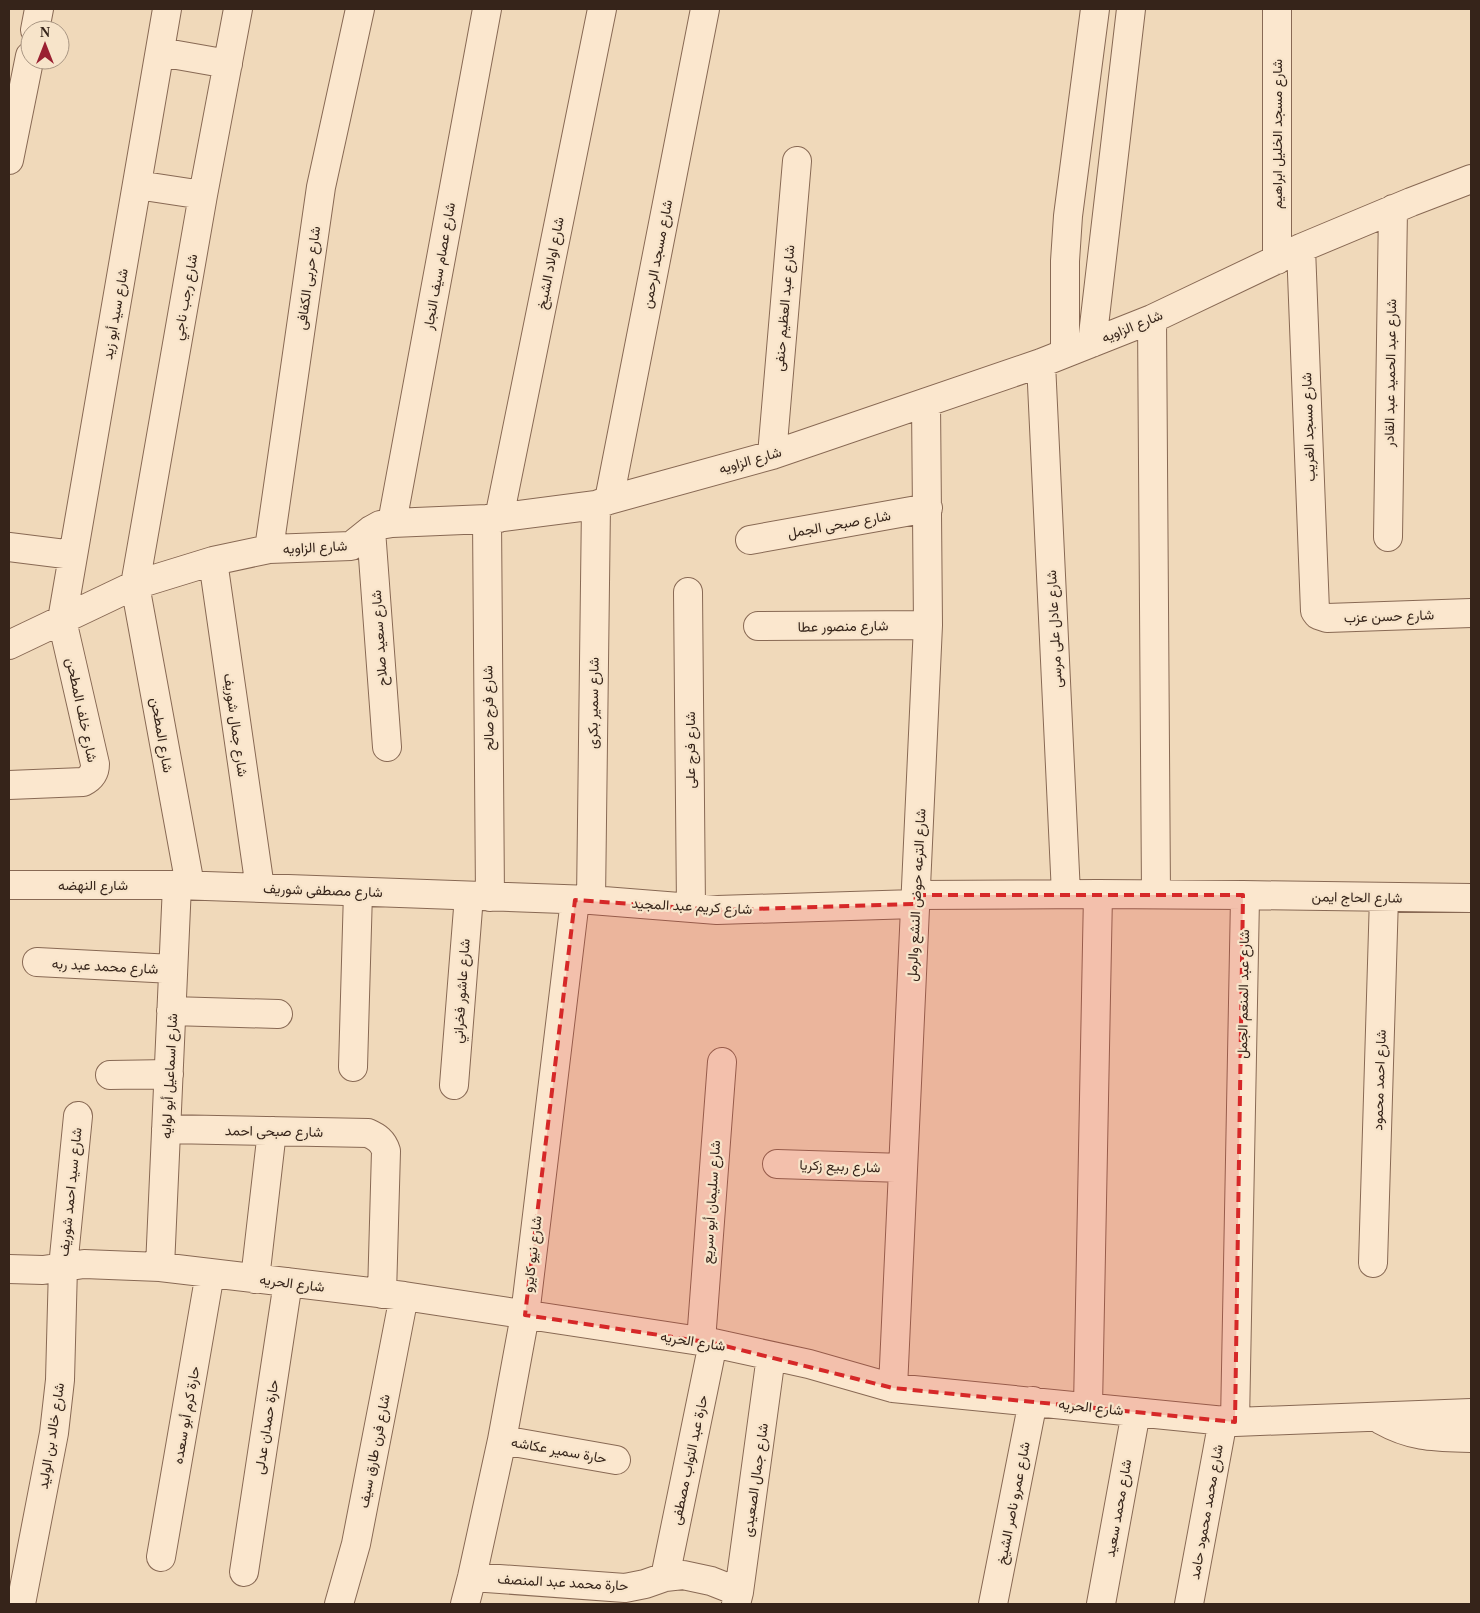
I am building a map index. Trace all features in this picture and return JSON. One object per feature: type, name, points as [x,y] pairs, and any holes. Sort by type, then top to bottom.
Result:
[{"type":"street","name":"شارع سيد أبو زيد","points":[[62,620],[167,9]]},
{"type":"street","name":"شارع رجب ناجي","points":[[135,585],[203,195],[238,9]]},
{"type":"street","name":"شارع حربى الكفافى","points":[[269,549],[321,187],[360,9]]},
{"type":"street","name":"شارع عصام سيف النجار","points":[[381,527],[487,9]]},
{"type":"street","name":"شارع اولاد الشيخ","points":[[493,518],[602,9]]},
{"type":"street","name":"شارع مسجد الرحمن","points":[[602,502],[705,9]]},
{"type":"street","name":"شارع عادل على مرسى","points":[[1066,894],[1053,358],[1065,261],[1068,216],[1095,9]]},
{"type":"street","points":[[1092,343],[1131,9]]},
{"type":"street","name":"شارع مسجد الخليل ابراهيم","points":[[1277,9],[1277,260]]},
{"type":"street","points":[[160,52],[228,64]]},
{"type":"street","points":[[9,160],[16,92],[25,70]]},
{"type":"street","name":"شارع عبد العظيم حنفى","points":[[772,454],[796,162]]},
{"type":"street","name":"شارع الزاويه","points":[[9,645],[135,585],[213,561],[269,549],[351,546],[381,527],[493,518],[602,502],[772,454],[926,403],[1092,343],[1152,319],[1301,248],[1393,209],[1471,179]]},
{"type":"street","points":[[137,185],[203,195]]},
{"type":"street","name":"شارع عبد الحميد عبد القادر","points":[[1388,538],[1393,209]]},
{"type":"street","name":"شارع مسجد الغريب","points":[[1301,248],[1315,606]]},
{"type":"street","points":[[1152,319],[1156,894]]},
{"type":"street","name":"شارع الترعه حوض النشع والرمل","points":[[893,1388],[928,625],[926,403]]},
{"type":"street","name":"شارع سمير بكرى","points":[[583,900],[602,502]]},
{"type":"street","name":"شارع صبحى الجمل","points":[[750,540],[928,508]]},
{"type":"street","name":"شارع فرج صالح","points":[[479,896],[493,518]]},
{"type":"street","name":"شارع سعيد صلاح","points":[[381,527],[387,747]]},
{"type":"street","points":[[9,547],[73,555]]},
{"type":"street","name":"شارع جمال شوريف","points":[[213,561],[260,888]]},
{"type":"street","name":"شارع المطحن","points":[[135,585],[183,885]]},
{"type":"street","name":"شارع فرج على","points":[[688,592],[691,908]]},
{"type":"street","name":"شارع حسن عزب","points":[[1315,606],[1318,615],[1327,618],[1471,613]]},
{"type":"street","name":"شارع خلف المطحن","points":[[9,785],[76,783],[88,779],[95,770],[62,620]]},
{"type":"street","name":"شارع منصور عطا","points":[[758,626],[928,625]]},
{"type":"street","name":"شارع النهضه","points":[[9,885],[183,885]]},
{"type":"street","name":"شارع مصطفى شوريف","points":[[183,885],[479,896]]},
{"type":"street","name":"شارع اسماعيل أبو لوايه","points":[[160,1267],[173,969],[183,885]]},
{"type":"street","points":[[353,1067],[358,892]]},
{"type":"street","points":[[915,900],[1066,894],[1243,895]]},
{"type":"street","points":[[1088,1407],[1098,894]]},
{"type":"street","name":"شارع الحاج ايمن","points":[[1243,895],[1471,898]]},
{"type":"street","name":"شارع عبد المنعم الجمل","points":[[1229,1421],[1245,898],[1243,895]]},
{"type":"street","name":"شارع كريم عبد المجيد","points":[[479,896],[583,900],[717,910],[915,900]]},
{"type":"street","name":"شارع عاشور فخراني","points":[[454,1085],[479,896]]},
{"type":"street","name":"شارع احمد محمود","points":[[1373,1264],[1384,897]]},
{"type":"street","name":"شارع نيو كايرو","points":[[465,1604],[502,1440],[525,1315],[583,900]]},
{"type":"street","name":"شارع محمد عبد ربه","points":[[37,962],[173,969]]},
{"type":"street","points":[[172,1011],[278,1014]]},
{"type":"street","name":"شارع سليمان أبو سريع","points":[[707,1342],[722,1062]]},
{"type":"street","points":[[110,1075],[169,1074]]},
{"type":"street","name":"شارع سيد احمد شوريف","points":[[63,1266],[78,1116]]},
{"type":"street","name":"شارع صبحى احمد","points":[[166,1129],[368,1133],[380,1139]]},
{"type":"street","points":[[255,1279],[272,1131]]},
{"type":"street","name":"شارع فرن طارق سيف","points":[[339,1604],[356,1544],[393,1295],[386,1150],[380,1139]]},
{"type":"street","name":"شارع ربيع زكريا","points":[[778,1164],[903,1168]]},
{"type":"street","name":"شارع الحريه","points":[[9,1269],[43,1270],[84,1264],[160,1267],[393,1295],[707,1342],[858,1377],[893,1388],[1136,1412],[1229,1421],[1471,1413]]},
{"type":"street","name":"شارع خالد بن الوليد","points":[[21,1604],[58,1406],[63,1266]]},
{"type":"street","name":"حارة كرم أبو سعده","points":[[161,1556],[210,1273]]},
{"type":"street","name":"حارة حمدان عدلى","points":[[244,1572],[288,1282]]},
{"type":"street","name":"حارة عبد التواب مصطفى","points":[[665,1577],[707,1342]]},
{"type":"street","name":"شارع جمال الصعيدى","points":[[738,1598],[771,1356]]},
{"type":"street","name":"شارع عمرو ناصر الشيخ","points":[[993,1604],[1034,1401]]},
{"type":"street","name":"شارع محمد سعيد","points":[[1101,1604],[1136,1412]]},
{"type":"street","points":[[1375,1416],[1397,1429],[1421,1436],[1471,1438]]},
{"type":"street","name":"شارع محمد محمود حامد","points":[[1189,1604],[1229,1421]]},
{"type":"street","name":"حارة سمير عكاشه","points":[[502,1440],[616,1460]]},
{"type":"street","name":"حارة محمد عبد المنصف","points":[[472,1577],[624,1588],[645,1584],[665,1577],[683,1575],[711,1581],[738,1598]]},
{"type":"highlighted area","points":[[916,895],[1243,895],[1235,1422],[893,1388],[713,1343],[525,1315],[575,900],[717,910],[915,904]]}]
